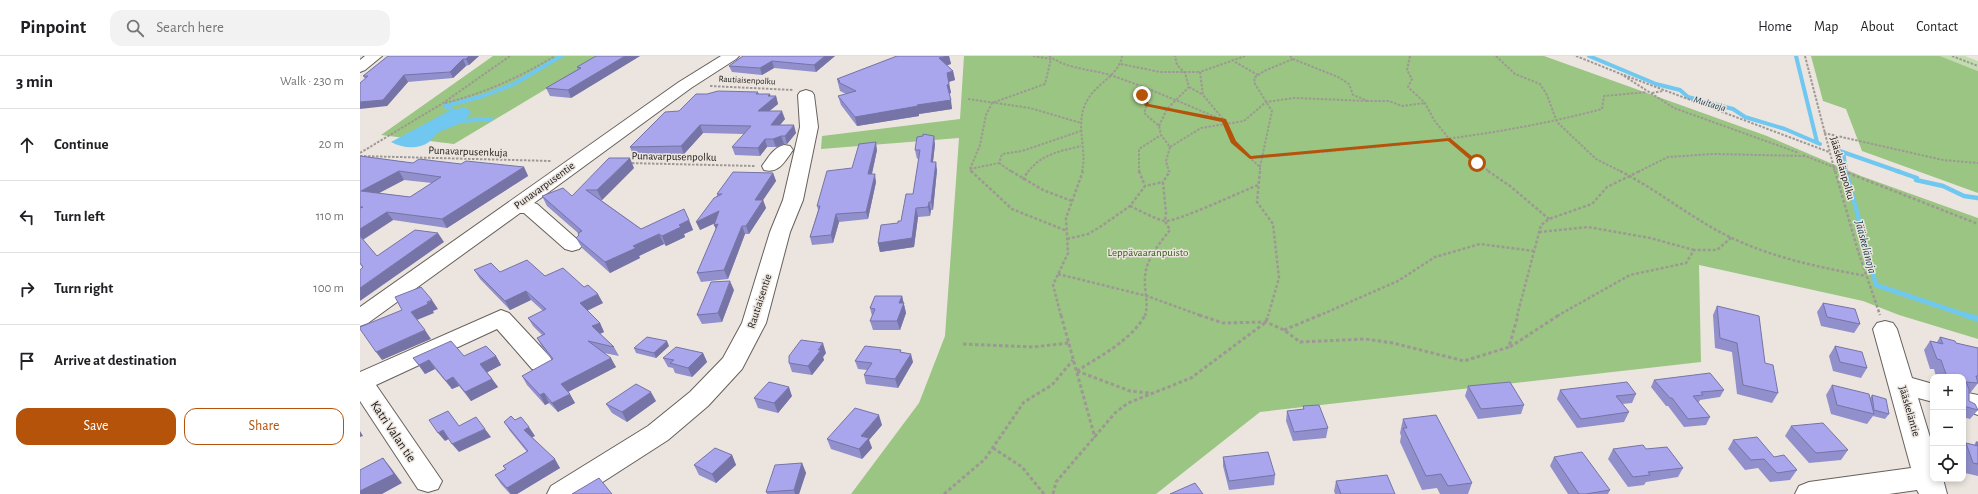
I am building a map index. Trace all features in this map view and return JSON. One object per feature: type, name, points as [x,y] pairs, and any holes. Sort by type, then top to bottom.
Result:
[{"type":"street","points":[[360,67],[374,56]]},
{"type":"street","name":"Punavarpusentie","points":[[360,318],[685,85],[731,56]]},
{"type":"street","name":"Rautiaisentie","points":[[561,494],[658,433],[699,398],[733,363],[754,323],[780,232],[793,200],[809,127],[806,95]]},
{"type":"street","points":[[771,166],[784,150]]},
{"type":"street","points":[[516,206],[530,208],[572,245]]},
{"type":"street","points":[[360,381],[501,318],[541,363]]},
{"type":"street","name":"Jääskeläntie","points":[[1885,329],[1931,485]]},
{"type":"street","name":"Katri Valan tie","points":[[360,381],[428,481]]},
{"type":"street","points":[[1902,385],[1930,392]]},
{"type":"street","points":[[1966,402],[1978,405]]},
{"type":"street","points":[[1809,494],[1931,485]]},
{"type":"path","points":[[360,153],[443,103],[510,56]]},
{"type":"path","points":[[443,103],[484,93],[509,83],[555,56]]},
{"type":"path","points":[[1033,56],[1051,59],[1070,66],[1110,75],[1224,120]]},
{"type":"path","points":[[1095,438],[1053,285],[1068,253],[1066,218],[1083,170],[1081,113],[1090,96],[1121,64],[1122,56]]},
{"type":"path","points":[[1175,56],[1177,65],[1185,73],[1189,87],[1203,95],[1224,120],[1233,142],[1260,168]]},
{"type":"path","points":[[1121,64],[1150,72],[1185,73],[1200,72],[1210,66],[1235,62],[1245,56]]},
{"type":"path","points":[[1290,56],[1293,59],[1338,77],[1348,84],[1353,95],[1368,101]]},
{"type":"path","points":[[1410,56],[1407,70],[1412,79],[1408,87],[1425,103],[1434,120],[1450,140],[1477,163],[1510,186],[1549,219]]},
{"type":"path","points":[[1496,56],[1515,74],[1540,84],[1547,96],[1557,122],[1596,159],[1630,176],[1681,209],[1742,243],[1798,263],[1866,276]]},
{"type":"path","points":[[1576,56],[1621,74],[1648,92]]},
{"type":"path","points":[[1580,56],[1663,91],[1829,152]]},
{"type":"path","name":"Jääskelänpolku","points":[[1805,56],[1833,166],[1866,276],[1885,329]]},
{"type":"path","points":[[1952,56],[1978,66]]},
{"type":"path","points":[[970,169],[980,145],[986,115],[992,103],[1045,84],[1048,78],[1048,66],[1051,59]]},
{"type":"path","points":[[1053,494],[1056,482],[1115,413],[1128,403],[1191,378],[1266,322],[1279,278],[1273,224],[1257,202],[1260,168],[1272,111],[1255,84],[1254,78],[1293,59]]},
{"type":"path","points":[[1235,62],[1258,75]]},
{"type":"path","points":[[1200,72],[1203,95]]},
{"type":"path","name":"Rautiaisenpolku","points":[[685,85],[796,90],[806,95]]},
{"type":"path","points":[[1159,126],[1167,109],[1189,87]]},
{"type":"path","points":[[1146,88],[1142,95],[1147,105],[1144,113],[1159,126],[1161,135],[1170,147]]},
{"type":"path","points":[[1250,158],[1450,140],[1557,122],[1602,109],[1604,96],[1663,91]]},
{"type":"path","points":[[1653,93],[1674,108],[1833,166],[1978,224]]},
{"type":"path","points":[[1165,222],[1166,213],[1163,182],[1170,171],[1166,162],[1170,147],[1201,128],[1226,125],[1244,120],[1266,102],[1294,98],[1389,101],[1402,106],[1425,103]]},
{"type":"path","points":[[968,99],[1043,111],[1081,123]]},
{"type":"path","points":[[1147,105],[1224,120]]},
{"type":"path","points":[[999,163],[1002,154],[1015,154],[1063,134],[1081,131]]},
{"type":"path","points":[[1824,133],[1943,160],[1978,163]]},
{"type":"path","points":[[1145,186],[1139,174],[1139,149],[1161,135]]},
{"type":"path","points":[[1023,180],[1030,166],[1048,154],[1081,146]]},
{"type":"path","points":[[1509,347],[1541,225],[1549,219],[1592,204],[1607,187],[1668,157],[1714,154],[1805,156]]},
{"type":"path","name":"Punavarpusenkuja","points":[[360,156],[576,162]]},
{"type":"path","name":"Punavarpusenpolku","points":[[623,163],[771,166]]},
{"type":"path","points":[[970,169],[999,163],[1023,180],[1057,197],[1072,201]]},
{"type":"path","points":[[970,169],[995,195],[1012,208],[1067,231]]},
{"type":"path","points":[[1067,238],[1088,234],[1130,206],[1145,186],[1163,182]]},
{"type":"path","points":[[1165,222],[1190,215],[1204,207],[1258,185]]},
{"type":"path","points":[[1077,371],[1112,348],[1130,333],[1145,316],[1147,296],[1145,278],[1150,258],[1170,230],[1165,222],[1130,206]]},
{"type":"path","points":[[1539,232],[1588,227],[1650,238],[1694,250],[1717,250],[1732,237]]},
{"type":"path","points":[[1284,330],[1398,281],[1435,257],[1480,244],[1534,251]]},
{"type":"path","points":[[1058,274],[1147,296],[1223,324],[1266,322],[1284,330],[1300,342],[1365,339],[1393,343],[1464,360],[1509,347],[1547,321],[1630,275],[1686,263],[1694,250]]},
{"type":"path","points":[[963,344],[1033,347],[1069,343]]},
{"type":"path","points":[[944,494],[985,459],[1024,402],[1052,385],[1073,360]]},
{"type":"path","points":[[1077,371],[1130,391],[1150,393]]},
{"type":"path","points":[[993,448],[1016,461],[1038,484],[1044,494]]},
{"type":"green space","points":[[493,56],[601,56],[454,144],[381,135]]},
{"type":"green space","name":"Leppävaaranpuisto","points":[[964,56],[1544,56],[1767,136],[1861,176],[1978,218],[1978,339],[1899,315],[1863,301],[1699,265],[1701,362],[1260,412],[1156,494],[851,494],[919,403],[945,336],[959,138],[821,149],[822,136],[960,119]]},
{"type":"green space","points":[[1811,56],[1940,56],[1978,71],[1978,193],[1862,151],[1846,109],[1823,101]]},
{"type":"green space","points":[[1940,56],[1965,56],[1978,61],[1978,71]]},
{"type":"water","points":[[465,107],[471,112],[466,119],[439,132],[425,145],[410,147],[400,146],[391,142],[447,112]]},
{"type":"building","points":[[388,56],[469,56],[466,59],[463,59],[450,72],[404,75],[383,100],[360,102],[360,83],[368,76],[363,76]]},
{"type":"building","points":[[596,56],[625,56],[568,90],[546,88],[581,68],[577,67]]},
{"type":"building","points":[[743,56],[825,56],[814,65],[772,61],[760,68],[729,66]]},
{"type":"building","points":[[897,56],[948,56],[939,58],[953,71],[947,73],[949,84],[947,85],[951,100],[855,117],[838,96],[856,91],[838,82],[840,81],[837,79]]},
{"type":"building","points":[[718,91],[758,92],[756,94],[770,94],[768,96],[776,96],[758,111],[782,111],[771,125],[794,125],[785,136],[765,139],[758,148],[732,147],[751,126],[700,125],[681,146],[630,147],[665,112],[679,111],[696,94],[707,94]]},
{"type":"building","points":[[923,134],[934,136],[931,162],[936,162],[931,202],[929,202],[928,207],[916,208],[912,238],[878,243],[881,225],[898,223],[898,221],[901,221],[906,194],[913,194],[920,150],[915,150],[917,137],[923,136]]},
{"type":"building","points":[[876,142],[868,174],[875,174],[866,212],[836,214],[831,235],[810,237],[820,206],[817,206],[827,171],[852,168],[859,144]]},
{"type":"building","points":[[360,156],[413,163],[419,159],[461,164],[466,161],[524,167],[442,219],[387,212],[360,229],[360,208],[363,207],[360,207]],"holes":[[[399,171],[441,177],[410,197],[361,191]]]},
{"type":"building","points":[[609,158],[630,158],[597,190],[586,190],[641,229],[684,209],[689,220],[679,225],[681,227],[662,236],[659,234],[633,246],[636,248],[605,262],[576,238],[579,235],[578,233],[582,231],[542,196],[563,188],[572,196]]},
{"type":"building","points":[[733,172],[773,173],[755,200],[763,200],[746,226],[742,226],[724,270],[697,273],[718,224],[714,225],[719,211],[696,222],[714,198],[722,194],[717,194]]},
{"type":"building","points":[[415,230],[438,233],[360,288],[360,270],[363,267],[360,263],[360,236],[377,256]]},
{"type":"building","points":[[527,260],[545,276],[563,268],[584,287],[588,285],[598,294],[580,303],[600,323],[592,326],[614,347],[588,341],[611,358],[561,384],[570,394],[552,403],[544,393],[540,395],[522,376],[553,359],[537,338],[545,334],[528,318],[546,309],[526,291],[505,301],[474,270],[491,263],[500,272]]},
{"type":"building","points":[[730,281],[718,313],[697,315],[711,282]]},
{"type":"building","points":[[421,287],[432,300],[427,302],[428,304],[411,312],[425,330],[376,352],[360,327],[402,310],[395,297]]},
{"type":"building","points":[[875,296],[902,296],[899,303],[904,303],[897,321],[870,321],[875,309],[870,308]]},
{"type":"building","points":[[1823,303],[1855,309],[1860,324],[1827,317]]},
{"type":"building","points":[[1717,306],[1759,316],[1765,363],[1773,365],[1778,393],[1743,385],[1737,343],[1720,338]]},
{"type":"building","points":[[647,337],[667,341],[654,353],[634,348]]},
{"type":"building","points":[[1940,337],[1955,341],[1956,343],[1978,348],[1978,376],[1976,376],[1978,383],[1966,382],[1966,374],[1946,374],[1941,360],[1937,359],[1930,341],[1943,344]]},
{"type":"building","points":[[801,340],[823,343],[818,350],[821,350],[808,366],[789,363],[789,356]]},
{"type":"building","points":[[451,341],[464,356],[486,346],[496,356],[480,364],[492,379],[465,392],[453,377],[446,381],[429,360],[419,365],[413,358]]},
{"type":"building","points":[[865,346],[901,350],[900,352],[911,354],[895,379],[864,375],[872,363],[855,361]]},
{"type":"building","points":[[1835,346],[1862,352],[1867,368],[1840,362]]},
{"type":"building","points":[[676,347],[703,353],[688,368],[670,363],[674,360],[663,358]]},
{"type":"building","points":[[1710,373],[1724,390],[1701,392],[1703,395],[1693,396],[1710,417],[1688,419],[1672,398],[1670,398],[1654,380]]},
{"type":"building","points":[[769,382],[789,387],[774,403],[754,398]]},
{"type":"building","points":[[1510,382],[1524,405],[1481,409],[1468,386]]},
{"type":"building","points":[[1627,382],[1636,394],[1616,396],[1629,412],[1581,419],[1560,390]]},
{"type":"building","points":[[1966,382],[1969,389],[1969,401],[1975,404],[1978,410],[1966,407]]},
{"type":"building","points":[[636,384],[651,392],[622,412],[606,404]]},
{"type":"building","points":[[1832,385],[1869,394],[1874,414],[1837,405]]},
{"type":"building","points":[[1872,395],[1886,399],[1889,414],[1874,410]]},
{"type":"building","points":[[1319,405],[1328,428],[1294,432],[1287,411],[1304,409],[1303,406]]},
{"type":"building","points":[[855,408],[879,415],[861,436],[869,438],[859,449],[827,439]]},
{"type":"building","points":[[448,411],[459,426],[476,417],[485,429],[452,444],[443,430],[438,433],[429,420]]},
{"type":"building","points":[[1436,415],[1472,483],[1448,486],[1441,474],[1426,476],[1403,428],[1407,428],[1403,419]]},
{"type":"building","points":[[511,416],[515,420],[521,417],[529,427],[524,430],[555,459],[507,488],[495,475],[506,469],[503,466],[528,451],[504,422]]},
{"type":"building","points":[[1823,423],[1848,450],[1816,453],[1791,426]]},
{"type":"building","points":[[1757,437],[1774,457],[1784,455],[1797,470],[1777,473],[1764,459],[1751,460],[1733,440]]},
{"type":"building","points":[[1966,443],[1978,446],[1978,464],[1973,463]]},
{"type":"building","points":[[1643,445],[1646,449],[1667,447],[1683,468],[1648,472],[1650,475],[1633,477],[1613,449]]},
{"type":"building","points":[[715,448],[732,455],[712,474],[694,465]]},
{"type":"building","points":[[1268,452],[1275,475],[1229,481],[1223,457]]},
{"type":"building","points":[[1582,452],[1610,490],[1579,494],[1554,457]]},
{"type":"building","points":[[383,458],[394,474],[360,491],[360,470]]},
{"type":"building","points":[[802,463],[794,490],[766,492],[775,465]]},
{"type":"building","points":[[1387,475],[1395,494],[1341,494],[1336,481]]},
{"type":"building","points":[[599,478],[612,494],[572,494]]},
{"type":"building","points":[[1195,483],[1203,494],[1170,494]]},
{"type":"waterway","points":[[452,110],[445,106],[483,96],[514,84],[561,56]]},
{"type":"waterway","name":"Multaoja","points":[[1589,56],[1656,84],[1680,90],[1688,97],[1733,109],[1745,117],[1785,129],[1820,144]]},
{"type":"waterway","points":[[1796,56],[1817,142]]},
{"type":"waterway","points":[[462,121],[491,119]]},
{"type":"waterway","name":"Multaoja","points":[[1837,150],[1843,152]]},
{"type":"waterway","name":"Multaoja","points":[[1843,152],[1900,172]]},
{"type":"waterway","name":"Jääskelänoja","points":[[1843,152],[1846,169]]},
{"type":"waterway","name":"Multaoja","points":[[1897,171],[1917,178],[1916,180],[1943,186],[1964,196],[1978,198]]},
{"type":"waterway","name":"Jääskelänoja","points":[[1847,174],[1876,285],[1965,315]]},
{"type":"waterway","name":"Jääskelänoja","points":[[1965,315],[1978,319]]},
{"type":"route","points":[[1142,95],[1147,105],[1186,114],[1224,120],[1233,142],[1250,158],[1450,140],[1477,163]]}]
